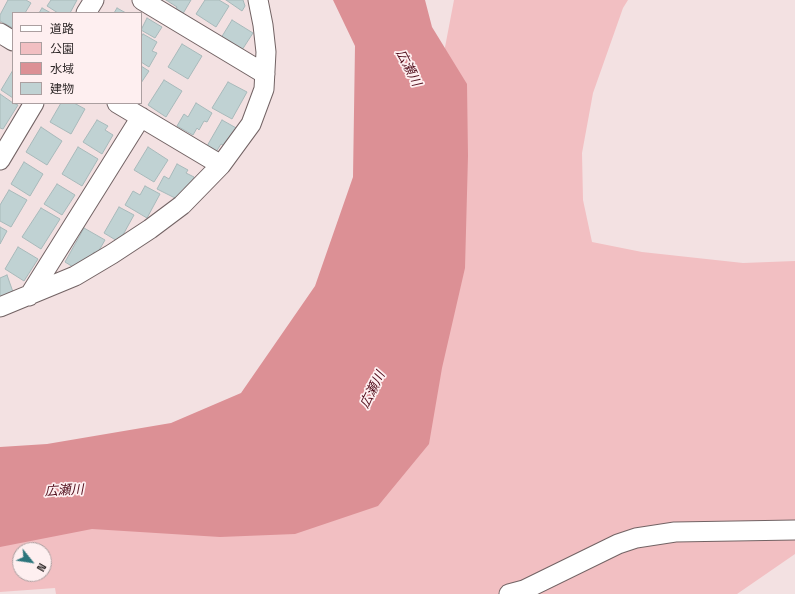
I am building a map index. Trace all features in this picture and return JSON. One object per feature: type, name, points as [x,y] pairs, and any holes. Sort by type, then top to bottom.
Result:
[{"type":"street","points":[[87,12],[94,0]]},
{"type":"street","points":[[142,0],[265,74]]},
{"type":"street","points":[[0,307],[75,276],[112,254],[182,205],[221,165],[251,124],[264,89],[266,52],[258,0]]},
{"type":"street","points":[[0,32],[12,40]]},
{"type":"street","points":[[0,160],[33,104]]},
{"type":"street","points":[[119,104],[221,165]]},
{"type":"street","points":[[29,296],[141,117]]},
{"type":"street","points":[[510,594],[524,590],[618,544],[636,538],[675,532],[795,530]]},
{"type":"green space","points":[[454,0],[628,0],[623,8],[593,93],[582,153],[583,200],[592,242],[642,252],[743,263],[795,261],[795,554],[737,594],[56,594],[55,588],[0,592],[0,451],[229,427],[342,286],[442,63]]},
{"type":"water","name":"広瀬川","points":[[333,0],[425,0],[432,27],[467,84],[468,156],[465,268],[442,368],[429,444],[378,506],[295,534],[220,537],[92,529],[26,542],[12,542],[12,545],[0,547],[0,447],[47,444],[171,423],[241,393],[315,286],[353,177],[355,46]]},
{"type":"building","points":[[8,0],[26,0],[31,3],[26,12],[12,12],[12,27],[0,21],[0,15]]},
{"type":"building","points":[[51,0],[77,0],[71,12],[56,12],[47,6]]},
{"type":"building","points":[[166,0],[191,0],[181,17],[174,13],[177,7]]},
{"type":"building","points":[[205,0],[219,0],[229,6],[216,27],[196,14]]},
{"type":"building","points":[[226,0],[243,0],[245,6],[242,11]]},
{"type":"building","points":[[42,8],[49,12],[40,12]]},
{"type":"building","points":[[117,8],[124,12],[115,12]]},
{"type":"building","points":[[147,18],[162,27],[155,38],[142,31]]},
{"type":"building","points":[[232,20],[253,33],[242,50],[221,38]]},
{"type":"building","points":[[143,34],[157,42],[152,51],[157,53],[149,67],[142,63]]},
{"type":"building","points":[[182,44],[202,56],[188,79],[168,67]]},
{"type":"building","points":[[142,67],[149,71],[142,82]]},
{"type":"building","points":[[12,72],[12,97],[1,90]]},
{"type":"building","points":[[164,80],[182,91],[166,117],[148,105]]},
{"type":"building","points":[[228,82],[247,92],[232,119],[212,108]]},
{"type":"building","points":[[0,94],[12,102],[12,104],[18,105],[3,129],[0,128]]},
{"type":"building","points":[[196,103],[212,113],[207,122],[204,121],[199,130],[197,128],[193,135],[177,126],[184,114],[188,117]]},
{"type":"building","points":[[60,104],[76,104],[85,109],[71,134],[50,122]]},
{"type":"building","points":[[97,120],[108,126],[105,130],[113,135],[102,154],[83,142]]},
{"type":"building","points":[[222,120],[238,129],[227,147],[221,144],[216,152],[207,146]]},
{"type":"building","points":[[41,127],[62,141],[47,165],[26,152]]},
{"type":"building","points":[[78,147],[98,159],[82,186],[62,174]]},
{"type":"building","points":[[148,147],[168,160],[154,182],[134,170]]},
{"type":"building","points":[[24,162],[43,174],[30,196],[11,184]]},
{"type":"building","points":[[177,164],[188,170],[186,173],[194,177],[181,201],[157,189],[164,176],[169,179]]},
{"type":"building","points":[[57,184],[75,195],[62,215],[44,204]]},
{"type":"building","points":[[145,186],[160,194],[147,218],[125,205],[133,191],[140,195]]},
{"type":"building","points":[[9,190],[27,200],[11,227],[0,221],[0,205]]},
{"type":"building","points":[[119,207],[134,215],[119,242],[104,233]]},
{"type":"building","points":[[41,208],[60,219],[41,249],[22,237]]},
{"type":"building","points":[[0,227],[7,231],[0,244]]},
{"type":"building","points":[[84,228],[105,240],[97,254],[94,252],[85,267],[78,270],[65,262]]},
{"type":"building","points":[[18,247],[38,259],[24,281],[5,269]]},
{"type":"building","points":[[7,275],[13,292],[0,297],[0,278]]}]
